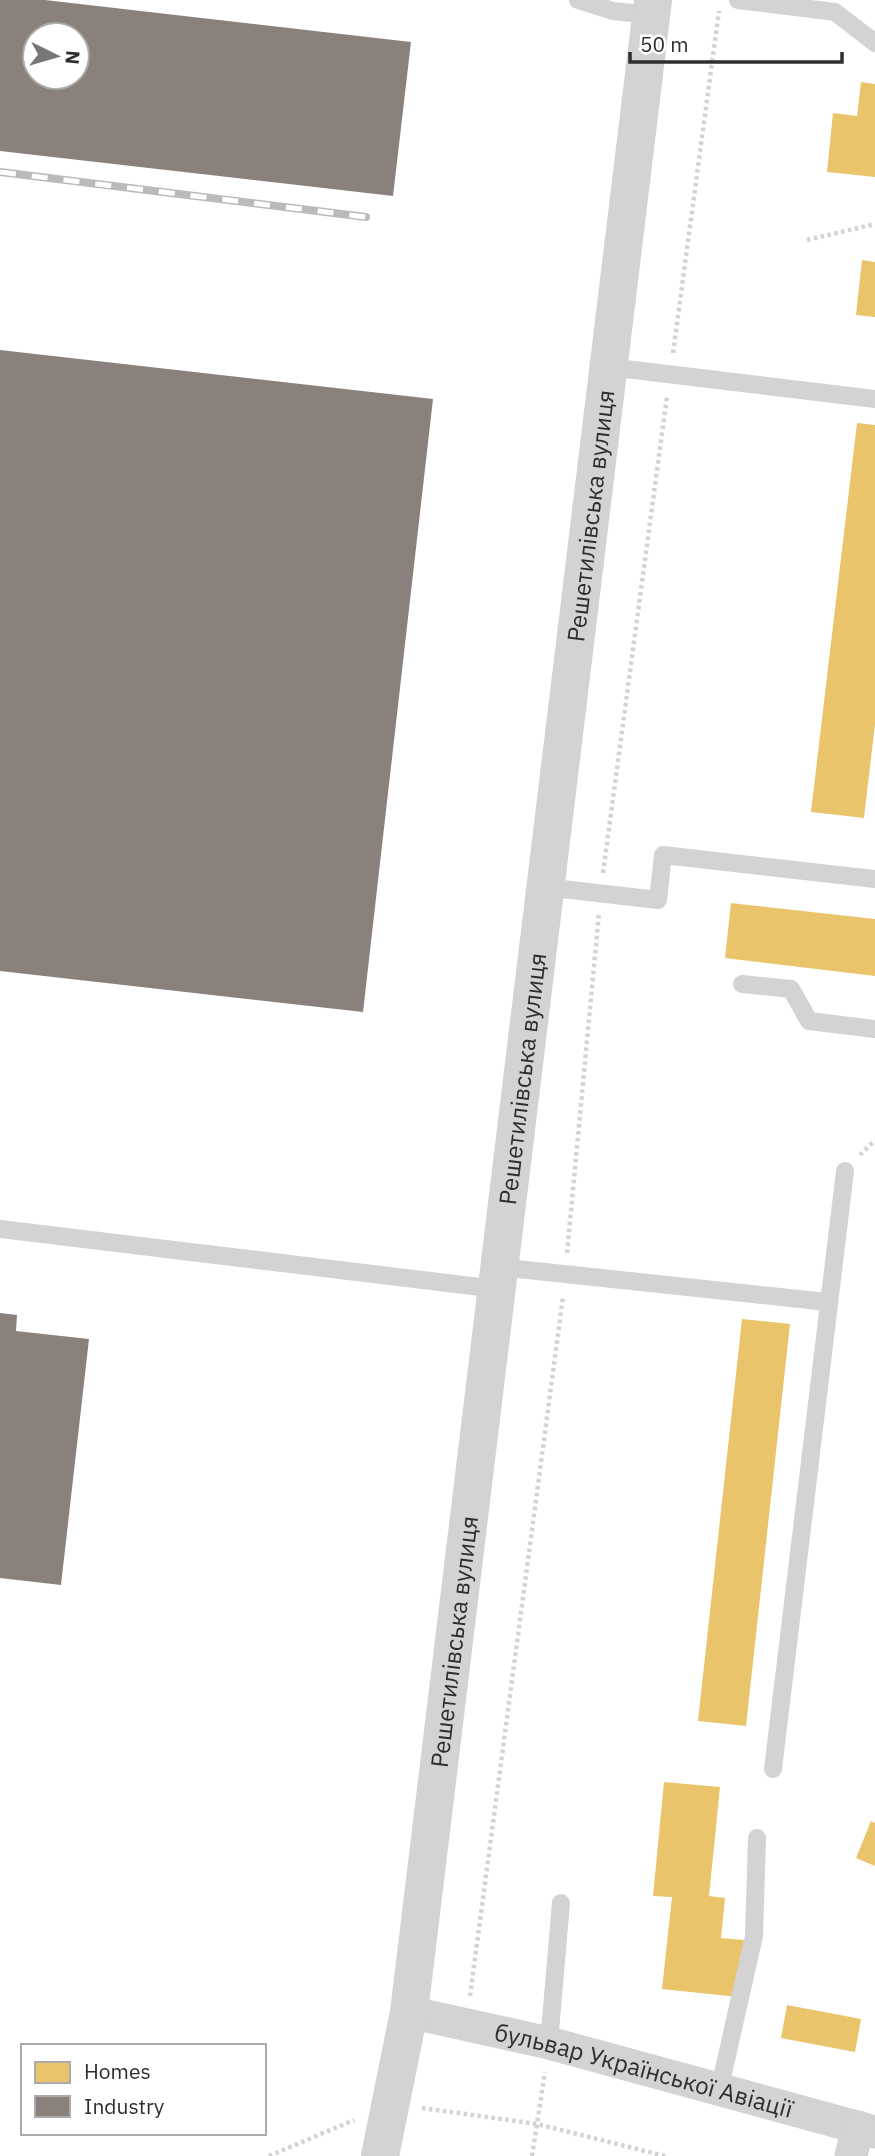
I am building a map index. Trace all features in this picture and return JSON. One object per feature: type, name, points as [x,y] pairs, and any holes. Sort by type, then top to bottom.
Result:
[{"type":"street","name":"Решетилівська вулиця","points":[[380,2156],[409,2012],[652,8]]},
{"type":"street","name":"бульвар Української Авіації","points":[[409,2012],[465,2027],[549,2043],[719,2091],[861,2138]]},
{"type":"lane","points":[[579,0],[614,11],[652,8]]},
{"type":"lane","points":[[738,0],[835,12],[875,43]]},
{"type":"lane","points":[[609,367],[875,399]]},
{"type":"lane","points":[[545,887],[658,900],[663,855],[875,879]]},
{"type":"lane","points":[[742,984],[791,989],[809,1021],[875,1029]]},
{"type":"lane","points":[[773,1769],[827,1302],[845,1171]]},
{"type":"lane","points":[[0,1229],[498,1278],[565,1274],[827,1302]]},
{"type":"lane","points":[[719,2091],[754,1936],[757,1838]]},
{"type":"lane","points":[[549,2043],[561,1903]]},
{"type":"path","points":[[465,2027],[565,1274],[600,893],[721,0]]},
{"type":"path","points":[[807,240],[875,223]]},
{"type":"path","points":[[532,2156],[549,2043]]},
{"type":"path","points":[[270,2156],[390,2104],[537,2124],[665,2156]]},
{"type":"building: Homes","points":[[861,82],[875,84],[875,177],[827,172],[833,113],[857,116]]},
{"type":"building: Homes","points":[[862,260],[875,262],[875,317],[856,315]]},
{"type":"building: Homes","points":[[857,423],[875,425],[875,724],[864,818],[811,812]]},
{"type":"building: Homes","points":[[731,903],[875,919],[875,976],[725,958]]},
{"type":"building: Homes","points":[[742,1319],[790,1324],[746,1726],[698,1721]]},
{"type":"building: Homes","points":[[664,1782],[720,1787],[709,1896],[725,1898],[721,1938],[744,1940],[738,1997],[662,1989],[672,1897],[653,1896]]},
{"type":"building: Homes","points":[[871,1821],[875,1823],[875,1866],[856,1858]]},
{"type":"building: Homes","points":[[787,2005],[861,2019],[855,2052],[781,2038]]},
{"type":"building: Industry","points":[[0,0],[45,0],[411,42],[393,196],[0,151]]},
{"type":"building: Industry","points":[[0,350],[433,399],[363,1012],[0,971]]},
{"type":"building: Industry","points":[[0,1313],[17,1315],[16,1331],[89,1339],[61,1585],[0,1578]]},
{"type":"railway","points":[[0,172],[366,217]]}]
